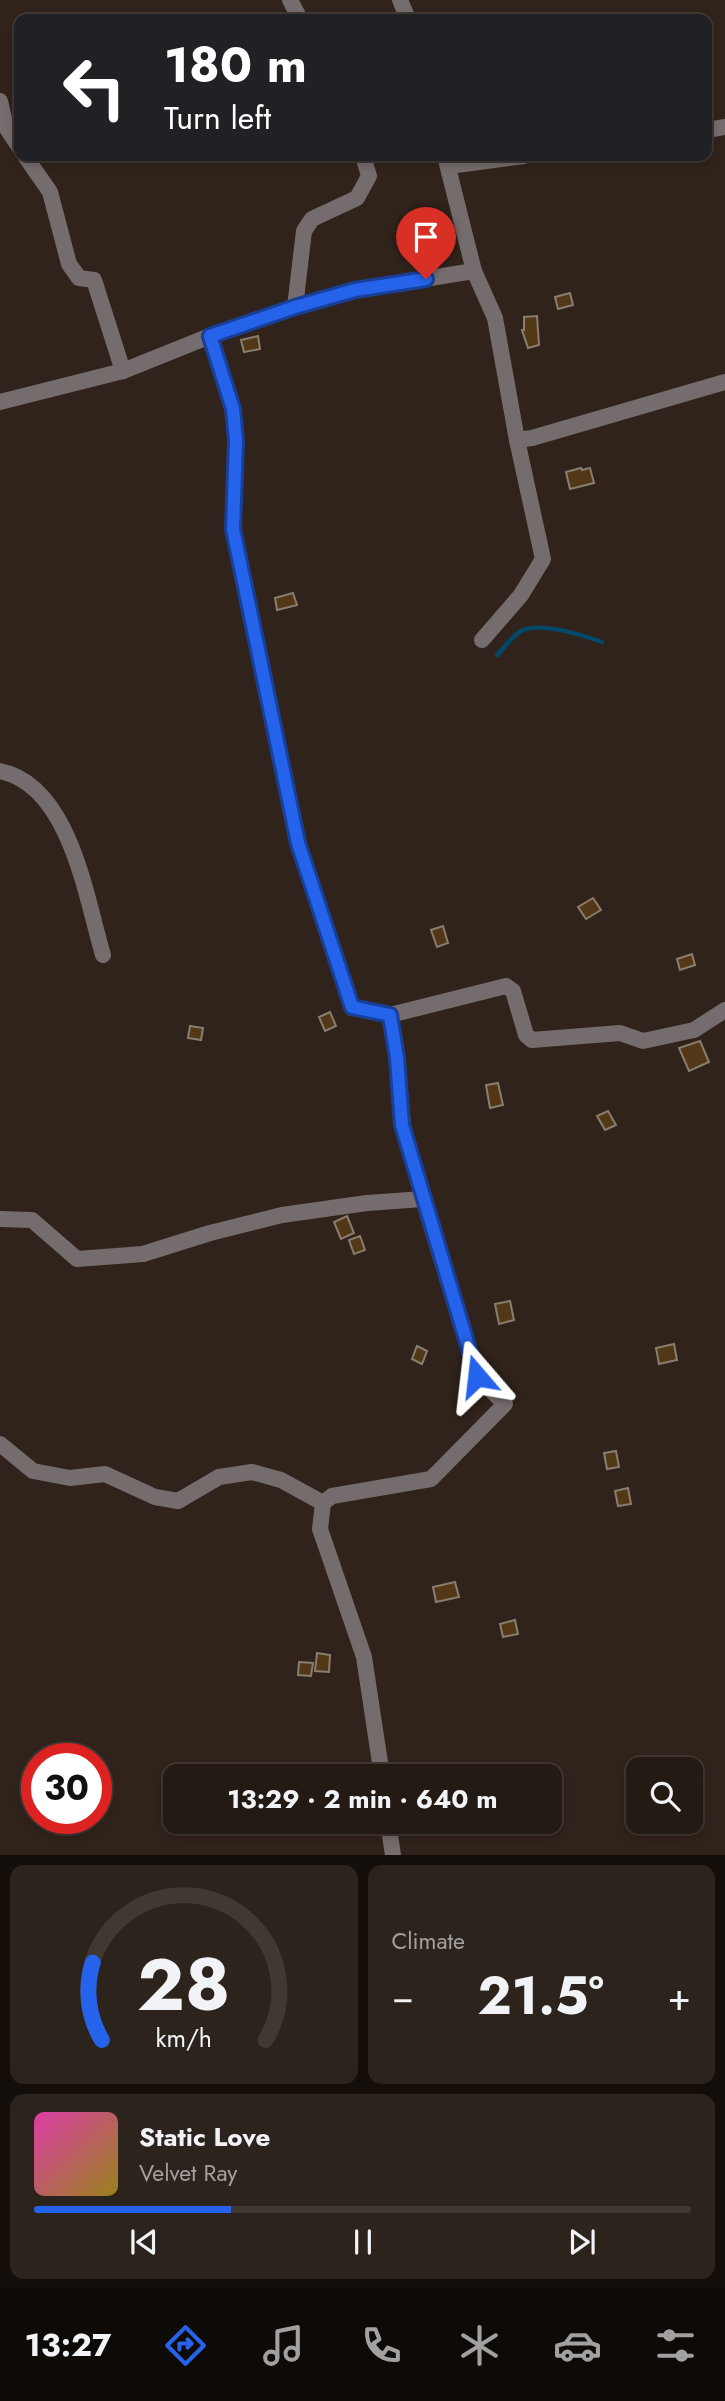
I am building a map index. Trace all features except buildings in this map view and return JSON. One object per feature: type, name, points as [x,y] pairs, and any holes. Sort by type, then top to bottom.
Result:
[{"type":"street","points":[[0,101],[6,127],[14,139]]},
{"type":"street","points":[[28,161],[50,192],[69,264],[79,278],[94,280],[123,371]]},
{"type":"street","points":[[295,307],[303,231],[312,219],[357,198],[369,176],[364,161]]},
{"type":"street","points":[[447,161],[474,271],[495,318],[517,440],[543,559],[521,595],[482,640]]},
{"type":"street","points":[[0,402],[123,371],[210,336],[355,290],[474,271]]},
{"type":"street","points":[[210,336],[233,409],[236,441],[233,529],[298,843],[352,1007],[390,1015],[506,986],[513,990],[526,1035],[532,1040],[620,1033],[643,1041],[695,1030],[725,1010]]},
{"type":"street","points":[[517,440],[532,439],[725,383]]},
{"type":"street","points":[[0,771],[14,774],[42,795],[69,838],[103,955]]},
{"type":"street","points":[[380,1764],[364,1657],[320,1529],[323,1503],[332,1496],[431,1479],[505,1404],[477,1376],[423,1199],[402,1125],[397,1058],[390,1015]]},
{"type":"street","points":[[0,1219],[33,1220],[77,1259],[143,1255],[210,1233],[282,1215],[367,1203],[423,1199]]},
{"type":"street","points":[[0,1444],[33,1471],[69,1478],[105,1474],[155,1497],[178,1501],[219,1477],[252,1472],[281,1480],[323,1503]]},
{"type":"street","points":[[390,1834],[393,1855]]},
{"type":"waterway","points":[[497,655],[518,633],[529,628],[561,630],[602,642]]},
{"type":"route","points":[[426,279],[355,290],[210,336],[233,409],[236,441],[233,529],[298,843],[352,1007],[390,1015],[397,1058],[402,1125],[477,1376]]}]
